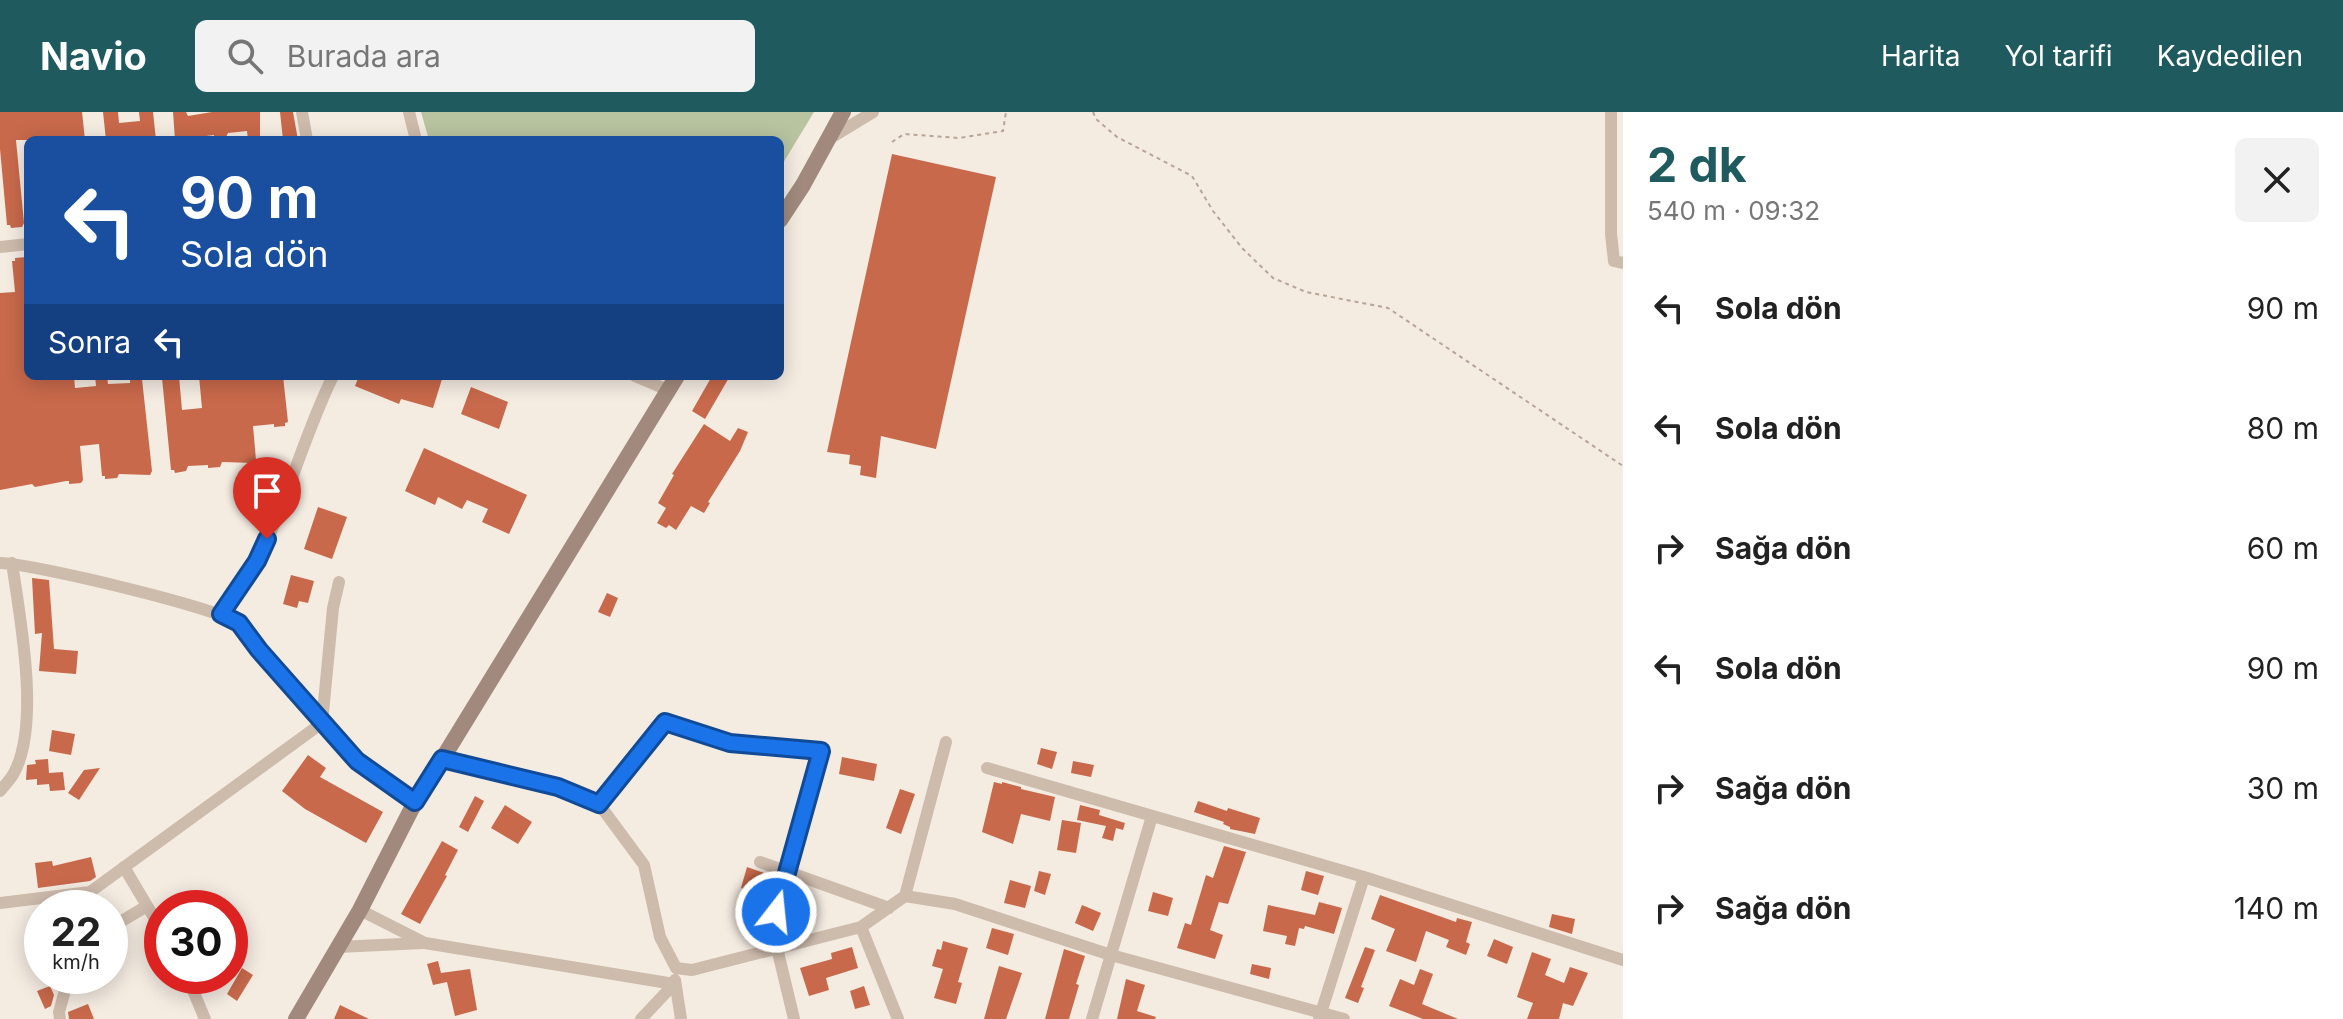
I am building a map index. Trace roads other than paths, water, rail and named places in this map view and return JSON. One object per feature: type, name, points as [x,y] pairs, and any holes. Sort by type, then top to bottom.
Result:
[{"type":"main road","points":[[784,214],[843,112]]},
{"type":"main road","points":[[296,1019],[360,910],[415,802],[673,383]]},
{"type":"street","points":[[302,112],[306,136]]},
{"type":"street","points":[[409,112],[415,136]]},
{"type":"street","points":[[827,140],[873,112]]},
{"type":"street","points":[[1611,112],[1611,234],[1614,261],[1623,263]]},
{"type":"street","points":[[0,247],[24,244]]},
{"type":"street","points":[[221,614],[257,561],[288,493],[330,380]]},
{"type":"street","points":[[0,791],[15,772],[27,718],[22,641],[6,563],[221,614],[239,623],[357,761],[415,802]]},
{"type":"street","points":[[0,903],[90,892],[322,723],[333,608],[339,582]]},
{"type":"street","points":[[599,804],[665,722],[730,743],[821,751],[776,912],[777,948],[794,1019]]},
{"type":"street","points":[[676,968],[692,970],[861,927],[905,896],[946,742]]},
{"type":"street","points":[[442,759],[558,787],[599,804],[644,865],[660,937],[676,968],[674,984],[681,1019]]},
{"type":"street","points":[[987,768],[1364,877],[1623,960]]},
{"type":"street","points":[[1092,1019],[1152,816]]},
{"type":"street","points":[[760,862],[889,908]]},
{"type":"street","points":[[124,867],[144,901]]},
{"type":"street","points":[[1320,1016],[1364,877]]},
{"type":"street","points":[[905,896],[955,904],[1111,955],[1320,1016],[1344,1019]]},
{"type":"street","points":[[360,910],[425,943]]},
{"type":"street","points":[[861,927],[898,1019]]},
{"type":"street","points":[[338,947],[425,943],[674,984]]},
{"type":"street","points":[[641,1019],[674,984]]},
{"type":"street","points":[[60,1019],[64,994]]},
{"type":"street","points":[[192,994],[199,1017]]}]
